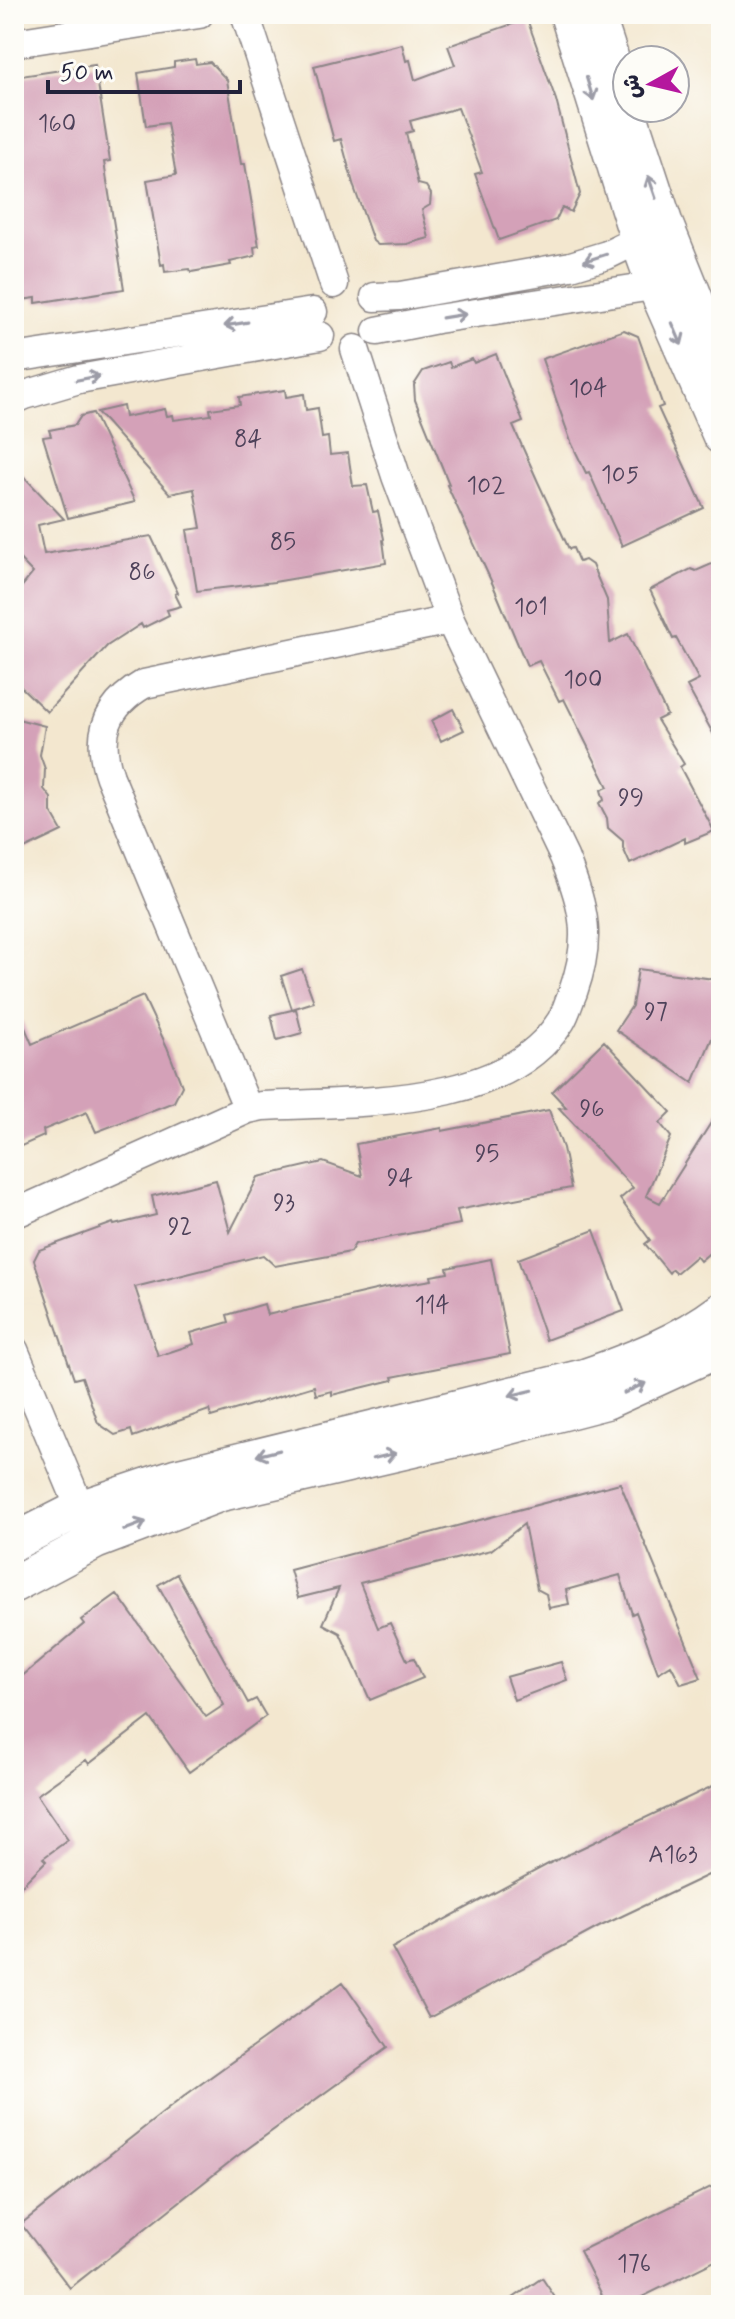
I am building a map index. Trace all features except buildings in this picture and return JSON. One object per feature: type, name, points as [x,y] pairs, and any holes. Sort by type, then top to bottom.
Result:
[{"type":"street","points":[[14,43],[199,14]]},
{"type":"street","points":[[245,14],[334,284]]},
{"type":"street","points":[[568,14],[671,284],[721,436]]},
{"type":"street","points":[[596,14],[652,233]]},
{"type":"street","points":[[375,297],[400,296],[553,270],[591,260],[652,233]]},
{"type":"street","points":[[352,282],[369,290],[375,297],[381,313],[372,339],[355,349],[336,348],[317,324],[316,300],[334,284],[352,282]]},
{"type":"street","points":[[377,331],[453,316],[671,284]]},
{"type":"street","points":[[671,284],[721,364]]},
{"type":"street","points":[[14,358],[317,324]]},
{"type":"street","points":[[14,400],[79,379],[317,324]]},
{"type":"street","points":[[14,1214],[248,1109],[370,1102],[435,1094],[474,1083],[509,1069],[541,1044],[562,1020],[579,975],[585,935],[580,894],[450,620],[396,476],[355,349]]},
{"type":"street","points":[[248,1109],[104,759],[103,741],[107,723],[115,706],[128,693],[144,684],[450,620]]},
{"type":"street","points":[[14,1542],[79,1509],[214,1466],[585,1377],[678,1339],[721,1311]]},
{"type":"street","points":[[14,1584],[95,1541],[221,1493],[487,1432],[606,1401],[702,1357],[721,1343]]},
{"type":"street","points":[[14,1350],[95,1541]]}]
